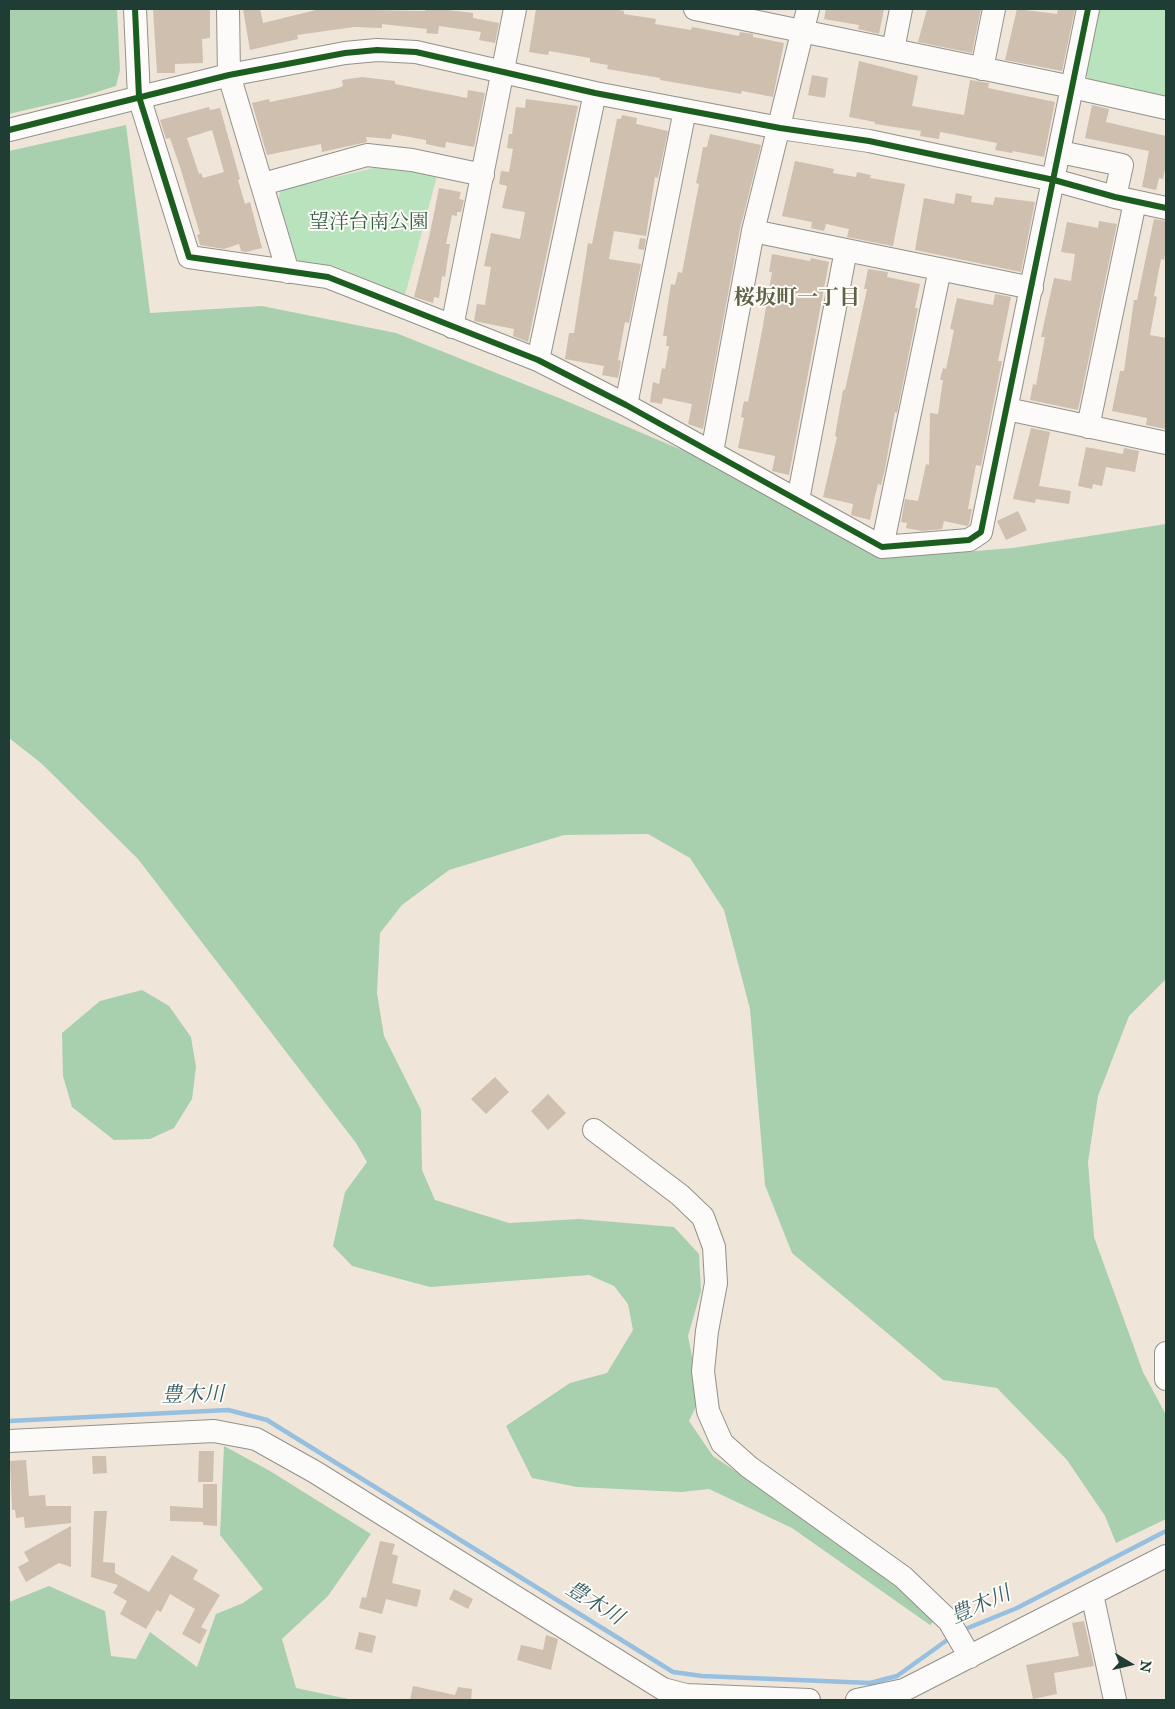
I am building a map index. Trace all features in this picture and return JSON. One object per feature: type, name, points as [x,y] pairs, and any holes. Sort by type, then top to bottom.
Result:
[{"type":"street","points":[[135,9],[139,97],[190,257],[328,277],[538,360],[626,405],[882,547],[969,540],[981,532],[1088,9]]},
{"type":"street","points":[[228,9],[229,75],[288,272]]},
{"type":"street","points":[[452,327],[515,9]]},
{"type":"street","points":[[695,9],[1166,108]]},
{"type":"street","points":[[712,452],[753,231],[808,9]]},
{"type":"street","points":[[893,50],[901,9]]},
{"type":"street","points":[[982,69],[994,9]]},
{"type":"street","points":[[9,130],[229,75],[345,53],[377,50],[416,52],[595,93],[780,128],[869,141],[1054,180],[1125,200],[1166,208]]},
{"type":"street","points":[[538,360],[595,93]]},
{"type":"street","points":[[626,405],[684,110]]},
{"type":"street","points":[[1060,152],[1122,165],[1125,200],[1088,427]]},
{"type":"street","points":[[263,184],[367,155],[412,160],[483,175]]},
{"type":"street","points":[[753,231],[1032,288]]},
{"type":"street","points":[[798,500],[846,250]]},
{"type":"street","points":[[882,547],[940,269]]},
{"type":"street","points":[[1007,409],[1166,443]]},
{"type":"street","points":[[594,1130],[680,1195],[703,1217],[714,1247],[716,1283],[707,1331],[703,1371],[708,1412],[722,1443],[749,1467],[903,1577],[949,1621],[965,1650]]},
{"type":"street","points":[[1166,1353],[1166,1379]]},
{"type":"street","points":[[9,1441],[214,1431],[256,1439],[315,1472],[663,1689],[686,1695],[810,1700]]},
{"type":"street","points":[[857,1700],[904,1690],[965,1650],[1092,1594],[1166,1556]]},
{"type":"street","points":[[1092,1594],[1115,1700]]},
{"type":"green space","points":[[9,9],[117,9],[120,70],[116,86],[81,97],[9,114]]},
{"type":"green space","points":[[1099,9],[1166,9],[1166,99],[1091,83],[1085,73]]},
{"type":"green space","points":[[126,125],[150,313],[262,306],[396,333],[564,400],[734,472],[885,558],[1013,548],[1166,524],[1166,979],[1129,1016],[1098,1096],[1088,1162],[1094,1237],[1143,1372],[1166,1415],[1166,1519],[1116,1543],[1105,1516],[1067,1460],[997,1388],[943,1380],[792,1253],[765,1185],[750,1009],[724,910],[690,858],[648,834],[564,835],[449,870],[402,905],[380,933],[377,993],[384,1036],[421,1110],[422,1170],[435,1200],[509,1223],[579,1219],[674,1227],[699,1254],[701,1291],[688,1336],[700,1398],[689,1421],[713,1456],[864,1557],[935,1620],[930,1625],[792,1528],[709,1489],[681,1492],[577,1487],[532,1478],[506,1426],[570,1383],[607,1373],[633,1330],[628,1304],[614,1286],[589,1275],[430,1287],[352,1266],[333,1246],[345,1192],[367,1162],[356,1143],[138,859],[41,763],[9,738],[9,151]]},
{"type":"green space","name":"望洋台南公園","points":[[378,167],[410,170],[437,176],[405,295],[332,265],[301,264],[294,256],[278,200],[281,190]]},
{"type":"green space","points":[[142,990],[169,1006],[191,1037],[196,1067],[192,1099],[174,1128],[150,1139],[114,1140],[72,1107],[63,1076],[62,1033],[100,1001]]},
{"type":"green space","points":[[224,1446],[270,1471],[371,1534],[328,1596],[282,1639],[296,1688],[353,1700],[9,1700],[9,1602],[49,1586],[105,1611],[111,1656],[136,1659],[150,1632],[197,1667],[216,1614],[243,1603],[263,1589],[220,1535]]},
{"type":"building","points":[[153,9],[210,9],[210,38],[202,39],[203,63],[175,64],[175,73],[157,73]]},
{"type":"building","points":[[243,9],[260,9],[263,23],[320,9],[425,11],[426,9],[440,9],[473,13],[473,18],[499,23],[495,43],[479,40],[481,32],[439,26],[438,34],[426,33],[427,29],[382,24],[382,28],[354,27],[297,35],[298,39],[250,50]]},
{"type":"building","points":[[536,9],[614,9],[624,11],[624,14],[656,19],[655,24],[691,30],[692,27],[739,36],[740,32],[753,34],[753,37],[784,43],[773,97],[742,91],[741,94],[607,69],[608,65],[590,62],[590,58],[549,51],[548,55],[529,52]]},
{"type":"building","points":[[826,9],[884,9],[879,34],[858,29],[859,25],[824,19]]},
{"type":"building","points":[[927,9],[981,9],[972,53],[918,42]]},
{"type":"building","points":[[1017,9],[1057,14],[1058,9],[1075,9],[1062,71],[1005,60]]},
{"type":"building","points":[[859,61],[918,76],[912,106],[964,115],[970,80],[989,83],[988,88],[1055,102],[1044,157],[1013,151],[1012,153],[995,150],[997,143],[940,132],[939,139],[920,136],[921,131],[875,124],[875,122],[849,117]]},
{"type":"building","points":[[812,75],[828,78],[825,98],[808,95]]},
{"type":"building","points":[[362,77],[395,81],[395,84],[467,98],[468,90],[485,93],[474,147],[446,142],[445,148],[426,144],[426,140],[392,134],[391,139],[366,137],[367,142],[322,152],[321,144],[267,155],[252,103],[269,99],[270,102],[338,88],[343,86],[342,80]]},
{"type":"building","points":[[526,99],[578,106],[528,342],[513,336],[514,329],[474,321],[477,304],[485,305],[491,267],[484,266],[491,233],[520,239],[525,212],[502,208],[507,186],[499,184],[501,171],[509,172],[513,149],[507,148],[509,134],[512,134],[516,107],[525,108]]},
{"type":"building","points":[[1092,105],[1109,109],[1106,122],[1166,136],[1166,164],[1163,179],[1159,178],[1156,190],[1142,187],[1149,151],[1085,138]]},
{"type":"building","points":[[209,107],[210,110],[220,108],[245,204],[250,202],[262,248],[246,252],[241,251],[239,244],[224,249],[200,245],[197,235],[200,234],[181,170],[170,138],[166,139],[160,120]],"holes":[[[212,130],[224,172],[203,178],[201,173],[199,174],[187,138]]]},
{"type":"building","points":[[622,115],[637,118],[636,124],[668,131],[658,178],[655,177],[646,236],[614,231],[609,259],[641,264],[629,323],[625,322],[618,360],[621,361],[618,378],[602,375],[604,366],[565,359],[569,333],[574,333],[588,243],[592,244],[617,119],[621,119]]},
{"type":"building","points":[[710,134],[761,145],[740,229],[703,429],[688,424],[692,404],[663,398],[662,404],[650,402],[653,382],[659,384],[662,368],[665,369],[669,346],[666,346],[667,336],[663,336],[671,284],[675,285],[678,272],[682,273],[699,184],[696,183],[703,147],[707,147]]},
{"type":"building","points":[[795,161],[834,169],[833,173],[856,177],[857,172],[871,175],[870,178],[905,184],[893,246],[847,237],[849,229],[826,224],[824,231],[811,228],[812,222],[782,216]]},
{"type":"building","points":[[439,188],[461,192],[459,199],[464,200],[461,212],[457,212],[457,216],[452,215],[446,244],[450,244],[445,277],[442,276],[439,298],[434,297],[433,303],[414,297]]},
{"type":"building","points":[[956,193],[972,196],[971,202],[993,205],[995,197],[1035,202],[1021,272],[915,250],[924,198],[954,204]]},
{"type":"building","points":[[1154,219],[1166,221],[1166,250],[1164,260],[1161,259],[1154,296],[1157,297],[1150,335],[1166,338],[1166,429],[1146,425],[1147,418],[1112,411],[1120,371],[1124,371],[1134,300],[1137,300]]},
{"type":"building","points":[[1099,221],[1117,224],[1078,410],[1030,400],[1033,384],[1036,385],[1045,337],[1041,337],[1054,278],[1071,281],[1075,254],[1061,252],[1067,222],[1098,228]]},
{"type":"building","points":[[640,238],[646,239],[644,250],[638,249]]},
{"type":"building","points":[[772,254],[810,261],[811,258],[829,262],[789,475],[772,471],[775,456],[738,448],[744,418],[741,417],[744,401],[748,402],[762,331],[772,272],[769,272]]},
{"type":"building","points":[[868,269],[888,272],[887,277],[920,284],[915,308],[918,308],[897,413],[895,412],[885,469],[881,485],[878,484],[870,520],[851,515],[853,504],[823,497],[837,437],[835,436],[843,390],[845,390],[867,289],[864,289]]},
{"type":"building","points":[[995,294],[1011,297],[998,361],[1002,361],[981,466],[976,465],[968,509],[972,509],[969,524],[967,526],[944,521],[942,529],[922,531],[906,528],[907,523],[901,522],[905,499],[918,501],[926,464],[929,465],[930,413],[938,414],[943,380],[940,380],[943,368],[946,369],[954,330],[950,329],[957,298],[993,305]]},
{"type":"building","points":[[1031,428],[1050,432],[1039,486],[1071,491],[1069,504],[1036,499],[1035,503],[1013,499]]},
{"type":"building","points":[[1086,447],[1123,454],[1124,448],[1139,451],[1135,472],[1106,467],[1102,486],[1093,484],[1092,489],[1078,486]]},
{"type":"building","points":[[1018,511],[1027,530],[1006,540],[997,521]]},
{"type":"building","points":[[495,1077],[509,1092],[486,1114],[471,1099]]},
{"type":"building","points":[[548,1094],[566,1113],[548,1130],[531,1111]]},
{"type":"building","points":[[199,1451],[214,1451],[213,1482],[198,1482]]},
{"type":"building","points":[[92,1456],[106,1456],[107,1473],[93,1474]]},
{"type":"building","points":[[26,1460],[29,1496],[45,1495],[46,1506],[71,1506],[71,1523],[25,1528],[24,1517],[16,1518],[15,1510],[12,1510],[10,1461]]},
{"type":"building","points":[[203,1484],[217,1484],[217,1526],[203,1525],[203,1522],[170,1521],[170,1506],[203,1508]]},
{"type":"building","points":[[94,1511],[107,1511],[103,1562],[115,1563],[115,1573],[149,1592],[172,1555],[198,1570],[193,1579],[220,1595],[201,1627],[207,1630],[200,1644],[182,1634],[195,1609],[170,1594],[161,1612],[157,1610],[146,1629],[120,1614],[127,1601],[113,1593],[118,1585],[91,1577]]},
{"type":"building","points":[[71,1526],[71,1567],[59,1563],[26,1582],[18,1567],[29,1561],[24,1552]]},
{"type":"building","points":[[380,1541],[395,1544],[392,1554],[398,1556],[392,1583],[421,1590],[417,1607],[386,1599],[382,1614],[359,1608],[362,1597],[366,1598]]},
{"type":"building","points":[[454,1589],[473,1599],[468,1609],[449,1599]]},
{"type":"building","points":[[1084,1621],[1094,1666],[1054,1673],[1057,1694],[1033,1699],[1026,1665],[1079,1656],[1072,1623]]},
{"type":"building","points":[[359,1632],[376,1636],[372,1653],[355,1649]]},
{"type":"building","points":[[546,1635],[558,1639],[551,1670],[517,1660],[521,1645],[543,1650]]},
{"type":"building","points":[[413,1686],[455,1695],[458,1687],[472,1689],[471,1700],[410,1700]]},
{"type":"waterway","name":"豊木川","points":[[9,1421],[228,1410],[267,1420],[673,1672],[702,1676],[870,1683],[897,1676],[950,1638]]},
{"type":"waterway","name":"豊木川","points":[[963,1630],[1017,1608],[1166,1531]]},
{"type":"cycle path","points":[[135,9],[139,97],[189,257],[328,277],[538,360],[626,405],[882,547],[969,540],[981,532],[1088,9]]},
{"type":"cycle path","points":[[9,130],[229,75],[345,53],[377,50],[416,52],[595,93],[780,128],[869,141],[1054,180],[1115,197],[1166,208]]},
{"type":"district","name":"桜坂町一丁目","points":[[797,299]]}]
